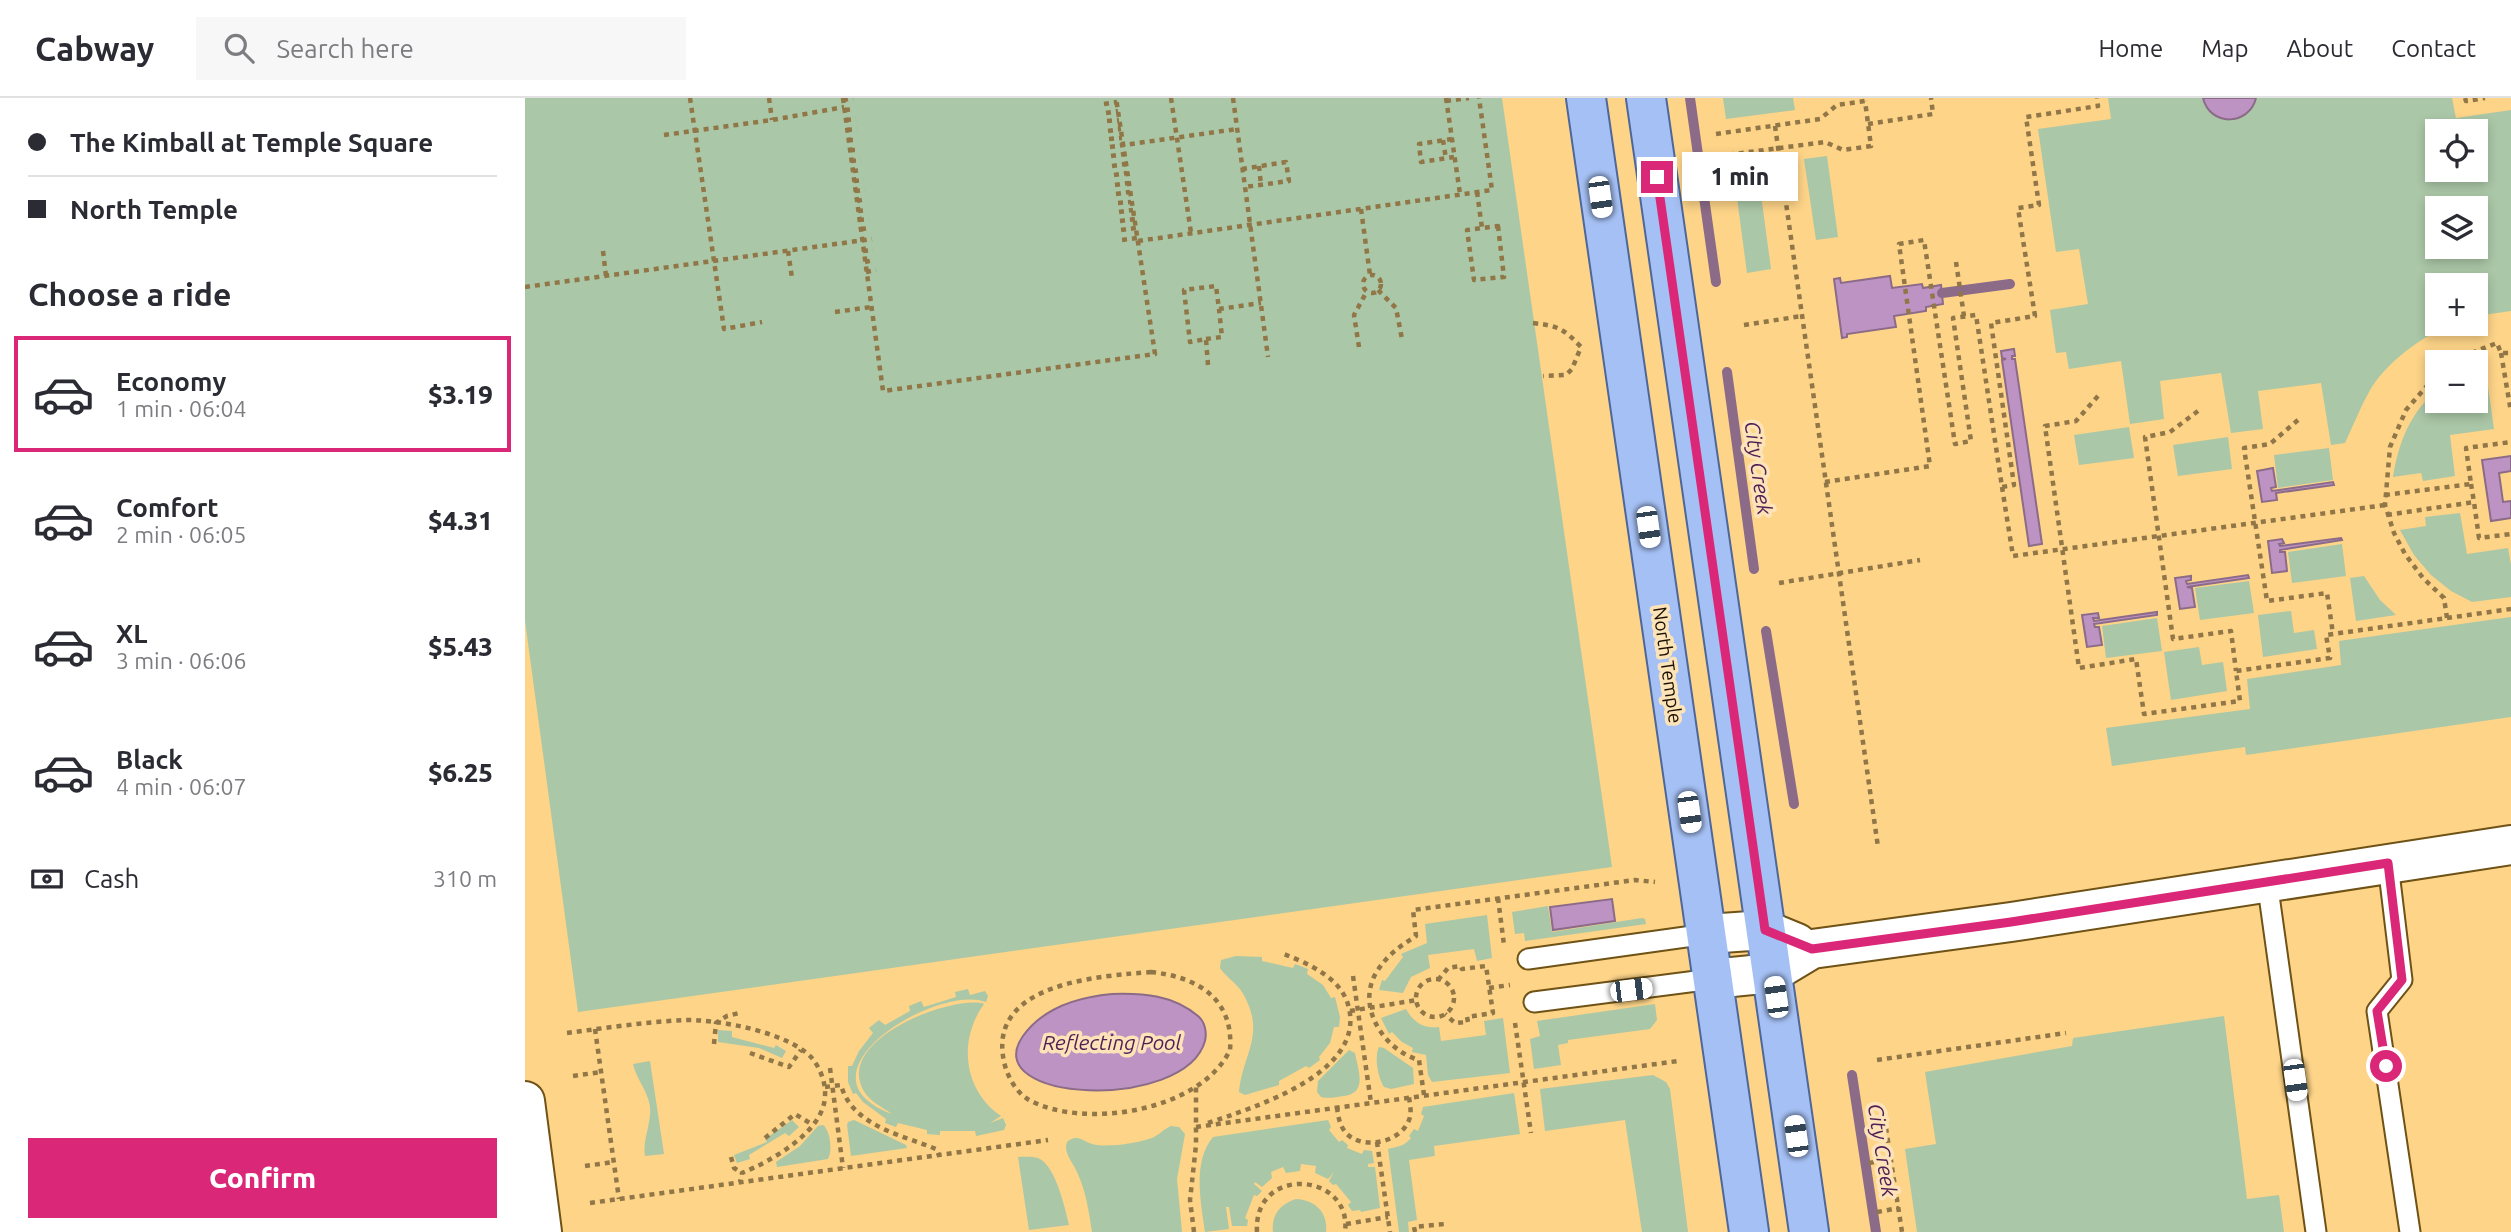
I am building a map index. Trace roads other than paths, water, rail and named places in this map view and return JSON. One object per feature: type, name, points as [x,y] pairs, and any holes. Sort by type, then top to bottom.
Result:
[{"type":"main road","name":"North Temple","points":[[1586,98],[1749,1232]]},
{"type":"main road","points":[[1646,98],[1809,1232]]},
{"type":"street","points":[[1712,979],[1772,973],[1812,949],[2011,922],[2511,845]]},
{"type":"street","points":[[1707,934],[1765,930],[1812,949]]},
{"type":"street","points":[[525,1101],[538,1225]]},
{"type":"lane","points":[[2388,863],[2402,980],[2377,1011],[2410,1232]]},
{"type":"lane","points":[[2267,881],[2316,1232]]},
{"type":"lane","points":[[1528,959],[1707,934]]},
{"type":"lane","points":[[1534,1002],[1712,979]]},
{"type":"water","points":[[2203,98],[2256,98],[2246,114],[2229,119],[2213,114]]},
{"type":"water","points":[[1890,276],[1892,288],[1922,284],[1923,288],[1941,285],[1943,304],[1926,307],[1926,311],[1894,316],[1896,327],[1847,334],[1847,337],[1842,338],[1834,279],[1840,278],[1841,283]]},
{"type":"water","points":[[2014,349],[2015,356],[2012,356],[2012,359],[2015,359],[2042,544],[2029,546],[2002,360],[2006,359],[2002,358],[2001,351]]},
{"type":"water","points":[[2511,456],[2511,471],[2499,473],[2503,502],[2511,501],[2511,518],[2491,521],[2482,460]]},
{"type":"water","points":[[2273,468],[2276,487],[2271,488],[2272,491],[2333,482],[2334,485],[2276,493],[2277,500],[2262,502],[2257,471]]},
{"type":"water","points":[[2282,539],[2284,543],[2279,544],[2280,546],[2342,540],[2280,550],[2285,552],[2287,571],[2272,573],[2268,541]]},
{"type":"water","points":[[2248,575],[2249,578],[2187,587],[2192,588],[2195,607],[2180,609],[2175,578],[2191,576],[2191,580],[2186,581],[2187,584]]},
{"type":"water","points":[[2157,612],[2157,615],[2094,624],[2099,627],[2102,645],[2087,647],[2082,615],[2098,613],[2099,618],[2093,618],[2094,621]]},
{"type":"water","points":[[1612,899],[1615,921],[1553,930],[1550,907]]},
{"type":"water","name":"Reflecting Pool","points":[[1112,994],[1158,997],[1179,1004],[1198,1016],[1205,1027],[1205,1041],[1190,1064],[1162,1080],[1126,1088],[1089,1090],[1055,1086],[1029,1075],[1017,1058],[1023,1036],[1031,1026],[1051,1011],[1075,1001]]},
{"type":"waterway","name":"City Creek","points":[[1690,98],[1716,282]]},
{"type":"waterway","points":[[1942,293],[2010,284]]},
{"type":"waterway","name":"City Creek","points":[[1727,372],[1754,569]]},
{"type":"waterway","name":"City Creek","points":[[1766,631],[1794,804]]},
{"type":"waterway","name":"City Creek","points":[[1852,1075],[1876,1232]]}]
